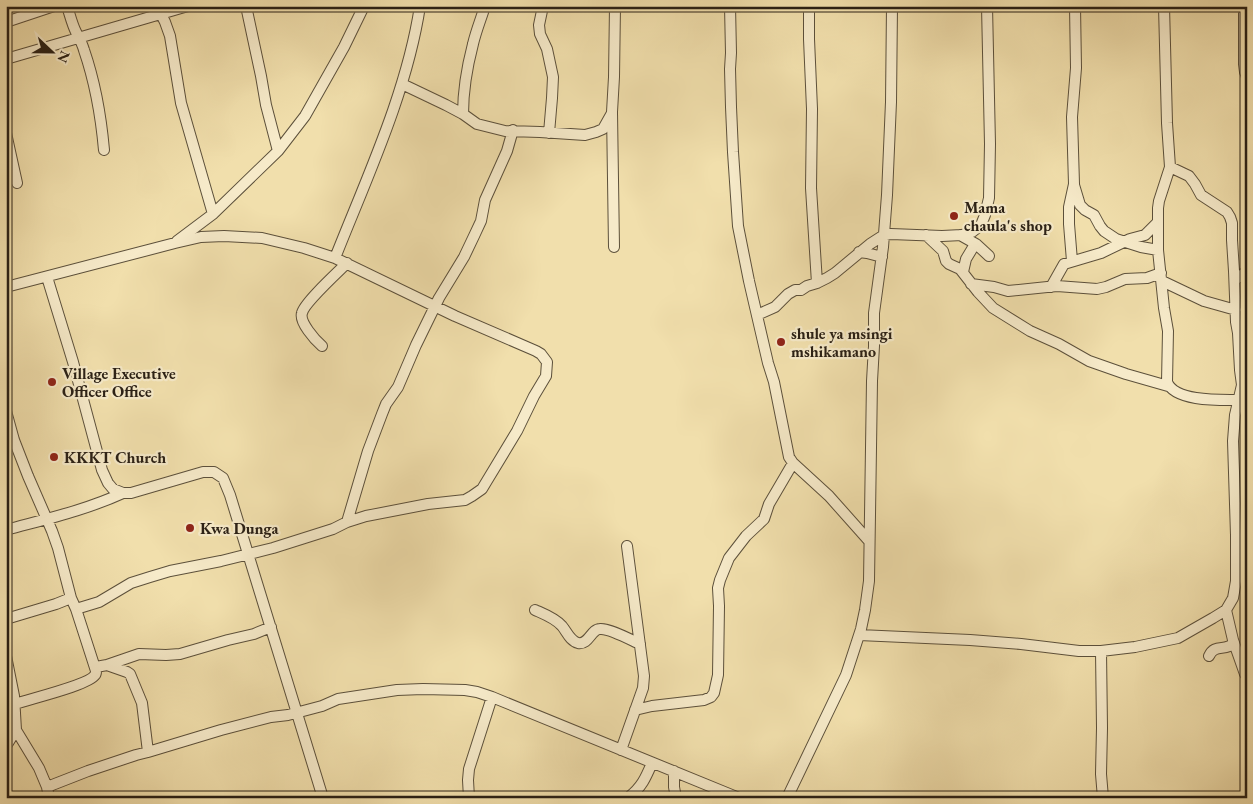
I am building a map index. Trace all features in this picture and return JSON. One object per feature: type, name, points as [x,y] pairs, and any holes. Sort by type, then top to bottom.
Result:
[{"type":"street","points":[[6,22],[54,6]]},
{"type":"street","points":[[67,6],[85,52],[96,94],[104,150]]},
{"type":"street","points":[[6,59],[122,26],[158,10],[188,6]]},
{"type":"street","points":[[246,6],[266,105],[278,152]]},
{"type":"street","points":[[174,243],[213,214],[278,152],[304,116],[344,47],[364,6]]},
{"type":"street","points":[[335,258],[386,130],[402,84],[414,40],[420,6]]},
{"type":"street","points":[[463,114],[470,57],[484,6]]},
{"type":"street","points":[[543,6],[539,24],[540,34],[547,49],[553,77],[549,133]]},
{"type":"street","points":[[614,247],[612,112],[615,6]]},
{"type":"street","points":[[730,6],[731,116],[738,226],[749,281],[774,382],[789,457],[793,463],[829,496],[869,541]]},
{"type":"street","points":[[809,6],[812,118],[811,188],[817,284]]},
{"type":"street","points":[[787,798],[846,675],[859,636],[869,581],[874,313],[884,235],[890,130],[892,6]]},
{"type":"street","points":[[757,315],[775,307],[795,290],[801,290],[807,286],[817,284],[835,273],[858,252],[884,235],[960,235],[972,232],[981,225],[989,198],[988,6]]},
{"type":"street","points":[[1072,261],[1069,207],[1074,184],[1072,117],[1076,68],[1075,6]]},
{"type":"street","points":[[1164,6],[1170,167],[1160,201],[1158,250],[1168,331],[1168,386]]},
{"type":"street","points":[[1244,6],[1244,72],[1247,77]]},
{"type":"street","points":[[158,10],[170,36],[181,103],[213,214]]},
{"type":"street","points":[[402,84],[463,114],[480,126],[505,131],[585,135],[602,129],[612,112]]},
{"type":"street","points":[[347,522],[365,459],[386,404],[398,387],[439,298],[464,257],[474,236],[485,200],[507,151],[513,130]]},
{"type":"street","points":[[6,133],[17,183]]},
{"type":"street","points":[[859,636],[970,640],[1079,651],[1101,651],[1135,648],[1166,642],[1178,638],[1226,610],[1233,598],[1236,581],[1234,441],[1235,415],[1242,397],[1232,254],[1232,226],[1230,217],[1223,209],[1201,195],[1189,176],[1170,167]]},
{"type":"street","points":[[1074,184],[1082,208],[1094,215],[1104,230],[1116,238],[1141,247],[1158,250]]},
{"type":"street","points":[[1051,287],[1064,264],[1101,253],[1148,233],[1158,222]]},
{"type":"street","points":[[960,235],[975,244],[989,256]]},
{"type":"street","points":[[926,236],[937,244],[943,251],[946,261],[960,269],[993,308],[1030,331],[1059,344],[1089,361],[1168,386],[1174,392],[1180,394],[1202,399],[1242,397]]},
{"type":"street","points":[[6,287],[201,237],[262,238],[347,263],[541,354],[547,362],[546,376],[486,484],[478,492],[465,500],[403,508],[366,516],[308,537],[248,554],[170,571],[131,583],[98,602],[76,609]]},
{"type":"street","points":[[963,272],[966,259],[975,244]]},
{"type":"street","points":[[858,252],[882,257]]},
{"type":"street","points":[[322,346],[310,334],[302,318],[302,312],[310,301],[347,263]]},
{"type":"street","points":[[1235,280],[1247,271]]},
{"type":"street","points":[[47,277],[73,362],[102,470],[113,489],[123,493]]},
{"type":"street","points":[[971,284],[1008,291],[1051,287],[1097,289],[1125,279],[1161,277],[1204,301],[1236,310]]},
{"type":"street","points":[[6,411],[14,440],[58,548],[71,598],[96,667],[95,675],[90,679],[65,689],[15,704]]},
{"type":"street","points":[[636,710],[652,706],[704,700],[712,696],[719,665],[718,588],[720,580],[732,554],[746,536],[764,519],[769,504],[793,463]]},
{"type":"street","points":[[6,530],[67,514],[123,493],[136,492],[203,472],[214,472],[223,478],[230,495],[323,798]]},
{"type":"street","points":[[621,750],[644,682],[644,666],[627,546]]},
{"type":"street","points":[[6,619],[71,598]]},
{"type":"street","points":[[535,610],[560,624],[576,642],[582,643],[598,629],[606,630],[640,644]]},
{"type":"street","points":[[1226,610],[1234,643],[1243,656],[1244,674],[1247,675]]},
{"type":"street","points":[[96,667],[139,654],[180,654],[254,634],[271,627]]},
{"type":"street","points":[[1209,656],[1216,648],[1228,648],[1234,643]]},
{"type":"street","points":[[1101,651],[1102,728],[1100,774],[1103,798]]},
{"type":"street","points":[[6,659],[15,704],[16,730],[34,760],[47,787],[49,798]]},
{"type":"street","points":[[107,665],[130,674],[142,703],[148,752]]},
{"type":"street","points":[[47,787],[136,755],[221,730],[271,717],[288,715],[338,700],[397,690],[466,690],[492,697],[739,798]]},
{"type":"street","points":[[468,798],[469,769],[492,697]]},
{"type":"street","points":[[6,746],[16,730]]},
{"type":"street","points":[[629,797],[639,789],[652,762]]},
{"type":"street","points":[[674,771],[676,798]]},
{"type":"place","name":"Mama chaula's shop","points":[[954,216]]},
{"type":"place","name":"shule ya msingi mshikamano","points":[[781,342]]},
{"type":"place","name":"Village Executive Officer Office","points":[[52,382]]},
{"type":"place","name":"KKKT Church","points":[[54,457]]},
{"type":"place","name":"Kwa Dunga","points":[[190,528]]}]
